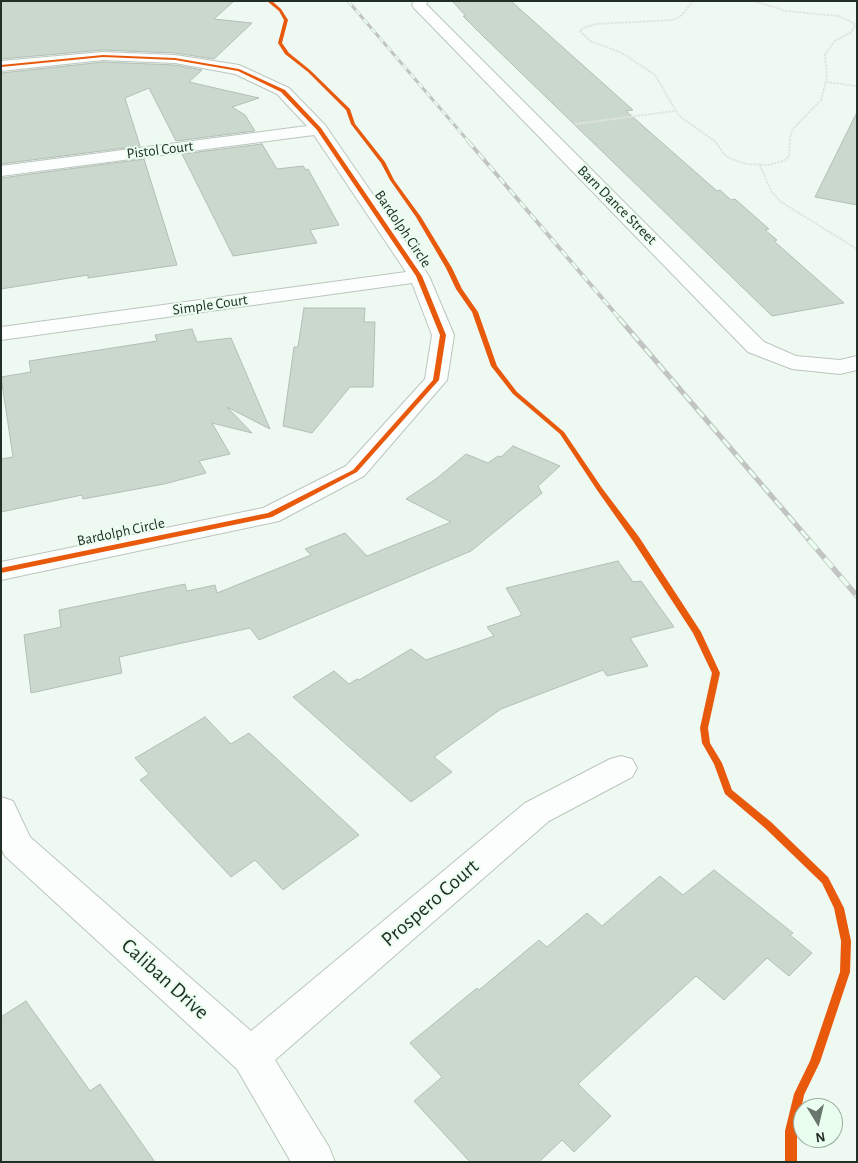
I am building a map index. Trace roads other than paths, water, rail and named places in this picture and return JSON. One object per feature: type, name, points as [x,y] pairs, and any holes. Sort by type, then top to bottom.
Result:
[{"type":"street","name":"Barn Dance Street","points":[[421,1],[419,5],[756,346],[792,362],[848,365]]},
{"type":"street","name":"Bardolph Circle","points":[[1,66],[103,56],[175,59],[239,70],[283,91],[319,129],[419,276],[443,335],[436,380],[355,470],[270,515],[1,571]]},
{"type":"street","name":"Pistol Court","points":[[1,171],[319,129]]},
{"type":"street","name":"Simple Court","points":[[1,334],[419,276]]},
{"type":"street","name":"Prospero Court","points":[[251,1056],[537,812],[621,768]]},
{"type":"street","name":"Caliban Drive","points":[[1,810],[9,851],[251,1056],[314,1162]]},
{"type":"railway","points":[[348,1],[469,142]]},
{"type":"railway","points":[[468,141],[620,319]]},
{"type":"railway","points":[[619,318],[810,541]]},
{"type":"railway","points":[[809,540],[857,596]]}]
